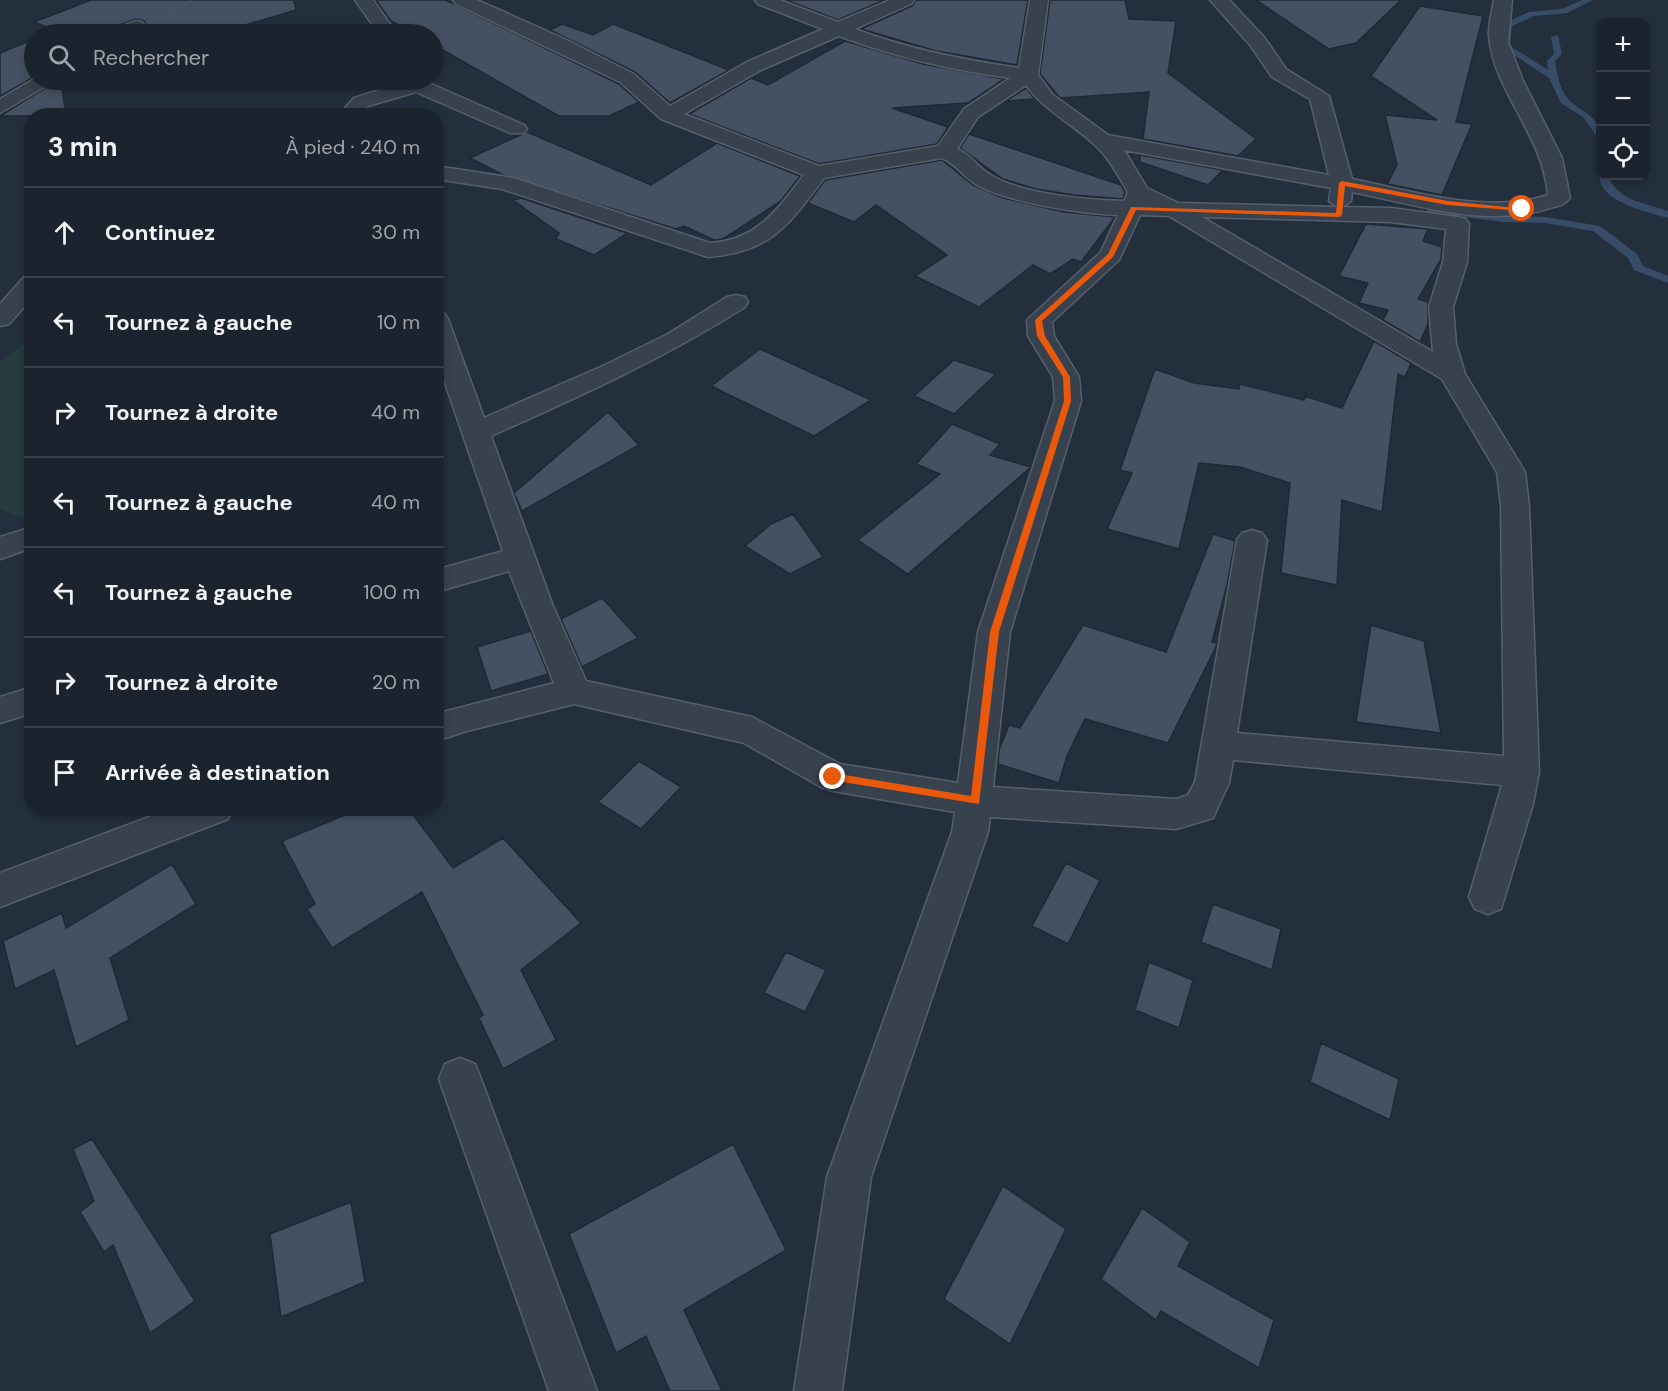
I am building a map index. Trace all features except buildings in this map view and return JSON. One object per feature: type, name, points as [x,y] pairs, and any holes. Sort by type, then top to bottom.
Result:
[{"type":"street","points":[[364,0],[381,24]]},
{"type":"street","points":[[462,0],[627,78],[668,115],[817,172],[945,150],[964,160],[981,178],[1002,188],[1085,207],[1136,200],[1173,209],[1391,215],[1458,224],[1455,262],[1441,307],[1443,344],[1452,374],[1511,472],[1515,506],[1522,772],[1488,897]]},
{"type":"street","points":[[764,0],[888,48],[964,66],[1028,75],[1046,99],[1102,140],[1117,155],[1136,200],[1111,255],[1039,320],[1041,336],[1066,377],[1068,401],[994,632],[976,801],[970,832],[849,1177],[818,1391]]},
{"type":"street","points":[[668,115],[754,66],[905,0]]},
{"type":"street","points":[[945,150],[971,113],[1028,75],[1039,0]]},
{"type":"street","points":[[1219,0],[1257,40],[1279,73],[1319,96],[1342,183],[1339,215]]},
{"type":"street","points":[[1102,140],[1448,203],[1488,208],[1522,209],[1544,206],[1559,198],[1559,182],[1550,156],[1507,68],[1498,40],[1503,0]]},
{"type":"street","points":[[0,107],[29,90]]},
{"type":"street","points":[[355,108],[361,102],[396,90]]},
{"type":"street","points":[[437,90],[517,129]]},
{"type":"street","points":[[444,179],[506,183],[708,250],[727,249],[756,239],[799,197],[817,172]]},
{"type":"street","points":[[1173,209],[1452,374]]},
{"type":"street","points":[[0,319],[24,291]]},
{"type":"street","points":[[475,432],[614,371],[677,339],[736,302]]},
{"type":"street","points":[[444,367],[447,385],[475,432],[519,557],[574,691]]},
{"type":"street","points":[[0,548],[24,540]]},
{"type":"street","points":[[444,725],[464,718],[574,691],[752,731],[833,777],[976,801],[1176,814],[1200,807],[1212,783],[1252,540]]},
{"type":"street","points":[[444,579],[519,557]]},
{"type":"street","points":[[0,710],[24,702]]},
{"type":"street","points":[[1218,745],[1522,772]]},
{"type":"street","points":[[0,890],[194,816]]},
{"type":"street","points":[[460,1079],[573,1391]]},
{"type":"green space","points":[[24,344],[24,518],[0,510],[0,362]]},
{"type":"waterway","points":[[1553,77],[1506,47],[1508,25],[1532,14],[1564,11],[1589,0]]},
{"type":"waterway","points":[[1553,77],[1551,61],[1558,54],[1555,37]]},
{"type":"waterway","points":[[1553,77],[1564,101],[1587,116],[1596,129]]},
{"type":"waterway","points":[[1604,180],[1612,192],[1620,198],[1668,215]]},
{"type":"waterway","points":[[1431,210],[1503,219],[1545,220],[1596,228],[1633,256],[1638,268],[1668,280]]},
{"type":"route","points":[[833,777],[976,801],[994,632],[1062,412],[1068,401],[1066,377],[1041,336],[1039,320],[1111,255],[1133,208],[1339,215],[1342,183],[1448,203],[1522,209]]}]
